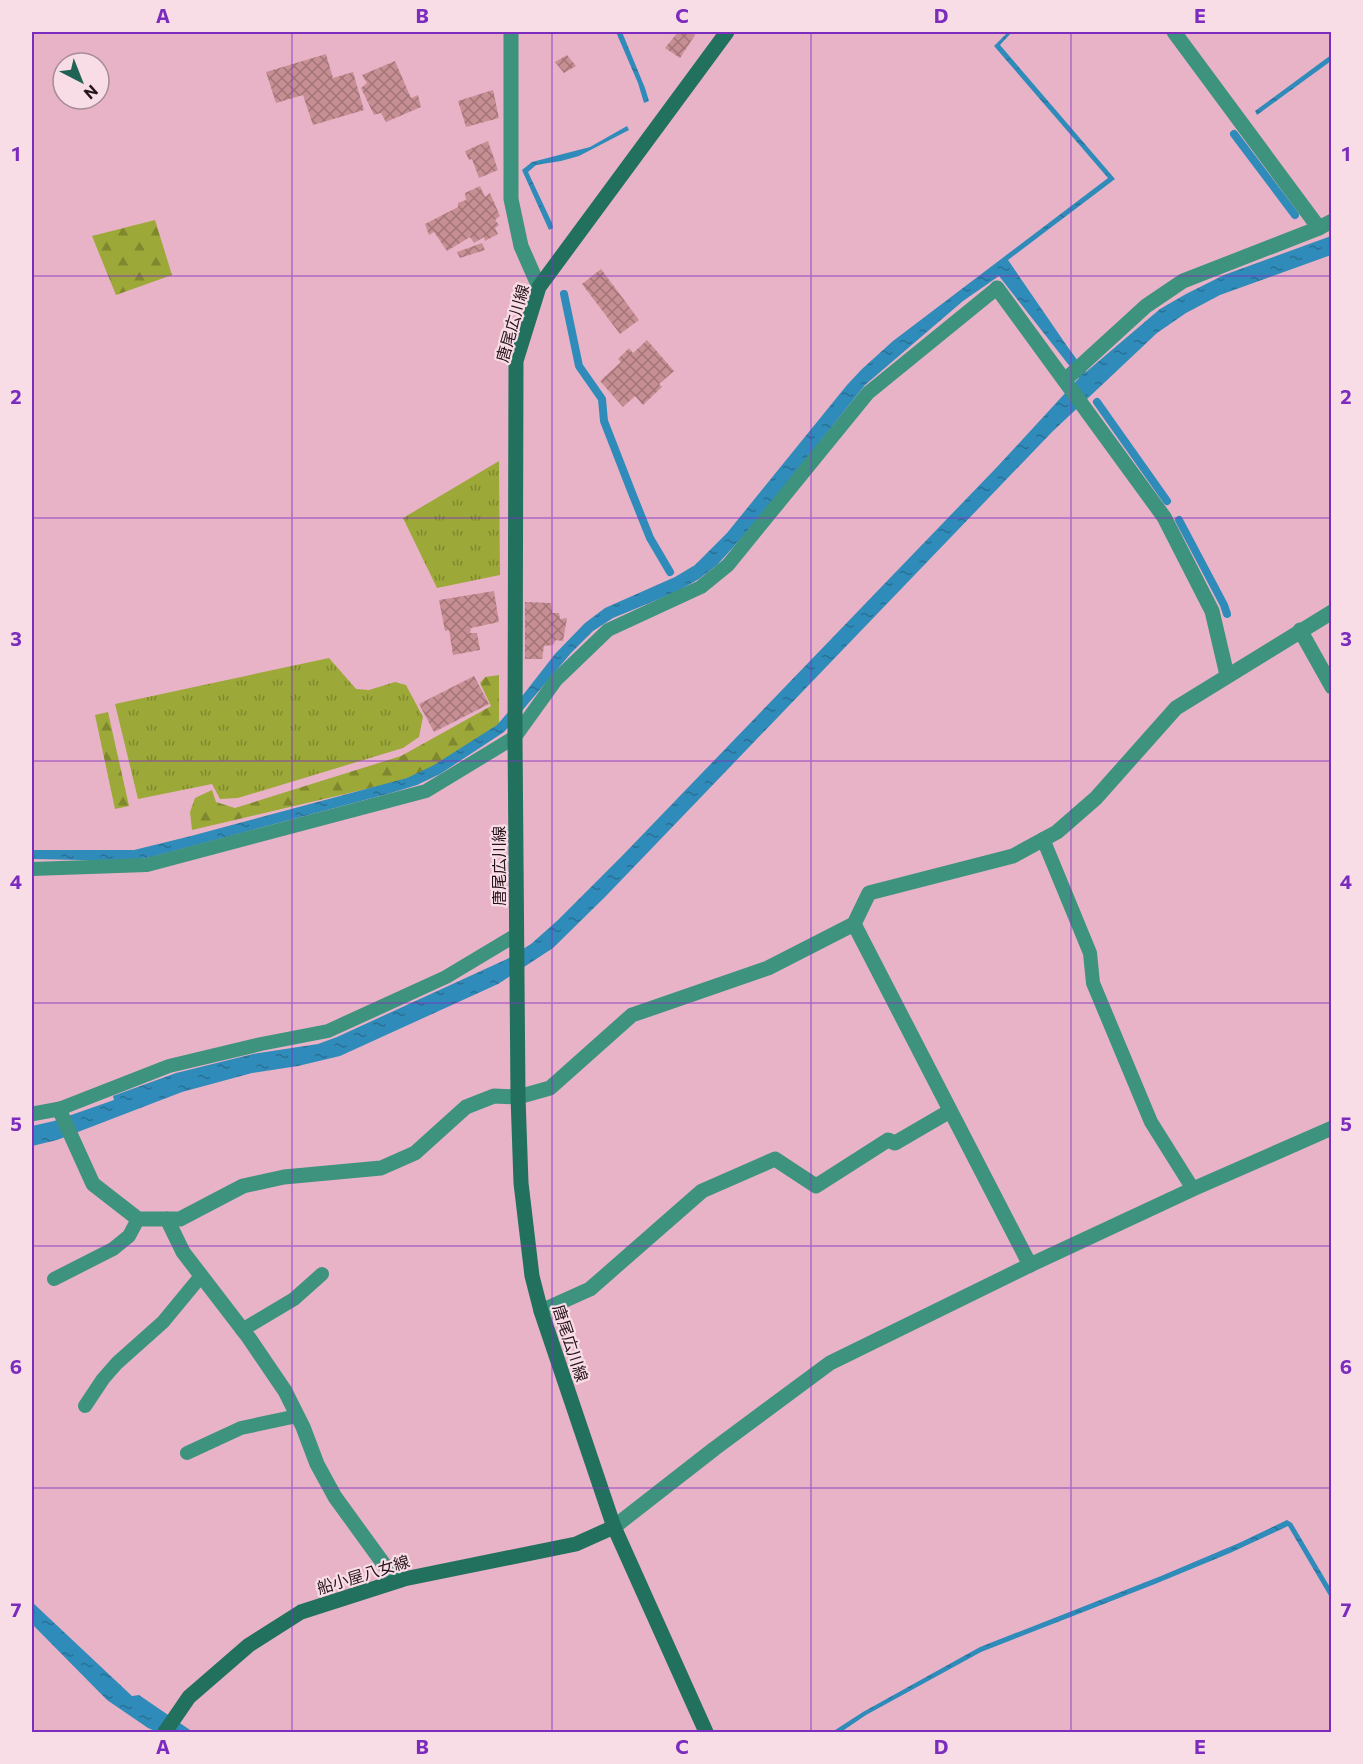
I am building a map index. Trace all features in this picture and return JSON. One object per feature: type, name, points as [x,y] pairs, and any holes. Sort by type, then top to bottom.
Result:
[{"type":"main road","name":"唐尾広川線","points":[[706,1732],[614,1527],[541,1311],[532,1276],[521,1183],[518,1097],[515,731],[516,361],[539,287],[727,32]]},
{"type":"main road","name":"船小屋八女線","points":[[165,1732],[189,1697],[249,1645],[301,1612],[396,1581],[576,1544],[614,1527]]},
{"type":"street","points":[[511,32],[511,199],[521,246],[539,287]]},
{"type":"street","points":[[1066,383],[1146,306],[1183,281],[1325,225],[1174,32]]},
{"type":"street","points":[[998,288],[1164,517],[1212,611],[1227,675]]},
{"type":"street","points":[[32,1114],[60,1111],[93,1184],[138,1219],[180,1219],[243,1186],[284,1177],[381,1168],[415,1153],[466,1107],[494,1096],[518,1097],[550,1088],[632,1015],[768,968],[854,924],[869,893],[1012,856],[1057,832],[1096,798],[1176,708],[1332,612]]},
{"type":"street","points":[[1300,630],[1332,687]]},
{"type":"street","points":[[854,924],[1030,1265]]},
{"type":"street","points":[[541,1311],[590,1289],[702,1191],[775,1159],[816,1186],[888,1140],[895,1143],[950,1111]]},
{"type":"street","points":[[614,1527],[714,1449],[831,1363],[1030,1265],[1193,1189],[1332,1128]]},
{"type":"street","points":[[167,1219],[183,1252],[285,1391],[317,1464],[335,1497],[396,1581]]},
{"type":"lane","points":[[32,869],[147,866],[426,791],[515,731],[556,680],[608,630],[701,587],[728,565],[868,393],[998,288]]},
{"type":"lane","points":[[1043,839],[1090,953],[1093,983],[1151,1122],[1193,1189]]},
{"type":"lane","points":[[60,1111],[169,1066],[328,1031],[517,942]]},
{"type":"lane","points":[[54,1279],[113,1249],[129,1236],[138,1219]]},
{"type":"lane","points":[[242,1330],[294,1299],[322,1274]]},
{"type":"lane","points":[[85,1406],[103,1379],[163,1322],[201,1276]]},
{"type":"lane","points":[[187,1453],[241,1428],[297,1416]]},
{"type":"green space","points":[[155,220],[172,275],[116,295],[92,236]]},
{"type":"green space","points":[[499,461],[500,575],[437,588],[403,518]]},
{"type":"green space","points":[[329,658],[356,689],[369,690],[395,682],[406,685],[423,717],[419,737],[403,748],[238,798],[220,799],[212,784],[138,799],[115,704]]},
{"type":"green space","points":[[499,675],[499,726],[417,777],[192,830],[190,812],[195,798],[212,790],[216,802],[235,808],[401,756],[491,706],[480,683],[485,677]]},
{"type":"green space","points":[[108,712],[129,806],[115,809],[95,715]]},
{"type":"water","points":[[616,32],[622,32],[649,101],[644,103]]},
{"type":"water","points":[[1008,32],[1012,32],[1000,45],[1115,179],[1008,260],[1086,372],[1160,309],[1224,275],[1331,236],[1331,255],[1220,295],[1186,313],[1157,333],[1052,432],[605,897],[553,948],[498,984],[340,1056],[298,1066],[252,1073],[182,1092],[57,1140],[32,1146],[32,1126],[54,1121],[114,1100],[113,1096],[176,1073],[253,1054],[318,1044],[507,959],[531,944],[622,856],[997,467],[1079,378],[999,276],[963,301],[865,385],[755,523],[717,565],[676,592],[613,618],[593,631],[571,653],[504,732],[440,774],[417,785],[391,793],[151,857],[131,861],[32,859],[32,850],[134,850],[407,778],[434,765],[497,725],[555,654],[585,623],[605,608],[675,577],[695,565],[727,533],[862,369],[893,341],[1108,178],[994,46]]},
{"type":"water","points":[[1331,55],[1331,61],[1257,115],[1255,111]]},
{"type":"water","points":[[627,126],[629,130],[579,156],[536,165],[528,172],[552,223],[553,228],[549,230],[522,170],[532,162],[590,147]]},
{"type":"water","points":[[1287,1520],[1292,1523],[1331,1589],[1331,1599],[1288,1526],[1155,1584],[981,1652],[866,1715],[841,1732],[832,1732],[863,1712],[980,1647],[1161,1576]]},
{"type":"water","points":[[32,1602],[132,1696],[139,1695],[193,1732],[157,1732],[107,1700],[32,1624]]},
{"type":"building","points":[[678,32],[695,35],[680,58],[665,48]]},
{"type":"building","points":[[326,54],[333,78],[353,72],[364,110],[313,125],[303,95],[276,103],[266,72]]},
{"type":"building","points":[[567,55],[576,66],[564,73],[555,62]]},
{"type":"building","points":[[395,61],[411,98],[418,95],[421,107],[386,122],[381,113],[374,115],[361,88],[367,83],[362,75]]},
{"type":"building","points":[[493,90],[499,118],[466,127],[458,101]]},
{"type":"building","points":[[488,141],[498,170],[479,178],[472,159],[469,160],[465,151]]},
{"type":"building","points":[[480,186],[485,197],[490,193],[500,216],[495,220],[499,225],[495,228],[498,234],[485,241],[484,237],[474,243],[470,237],[447,251],[434,232],[429,235],[425,224],[458,207],[458,203],[466,200],[465,193]]},
{"type":"building","points":[[482,243],[485,250],[460,258],[457,252]]},
{"type":"building","points":[[601,269],[639,320],[620,334],[582,284]]},
{"type":"building","points":[[647,340],[674,371],[659,384],[662,387],[643,405],[635,396],[623,407],[600,381],[621,362],[618,359],[629,348],[633,353]]},
{"type":"building","points":[[494,591],[499,622],[471,628],[470,633],[477,633],[480,650],[453,655],[449,630],[445,631],[439,600]]},
{"type":"building","points":[[525,602],[551,603],[552,613],[559,613],[560,619],[567,618],[563,641],[556,640],[553,645],[544,646],[542,659],[525,659]]},
{"type":"building","points":[[474,676],[489,704],[434,732],[419,704]]},
{"type":"waterway","points":[[1234,134],[1295,215]]},
{"type":"waterway","points":[[564,294],[579,366],[602,399],[604,421],[632,493],[650,538],[670,572]]},
{"type":"waterway","points":[[1097,402],[1167,501]]},
{"type":"waterway","points":[[1179,520],[1227,614]]}]
